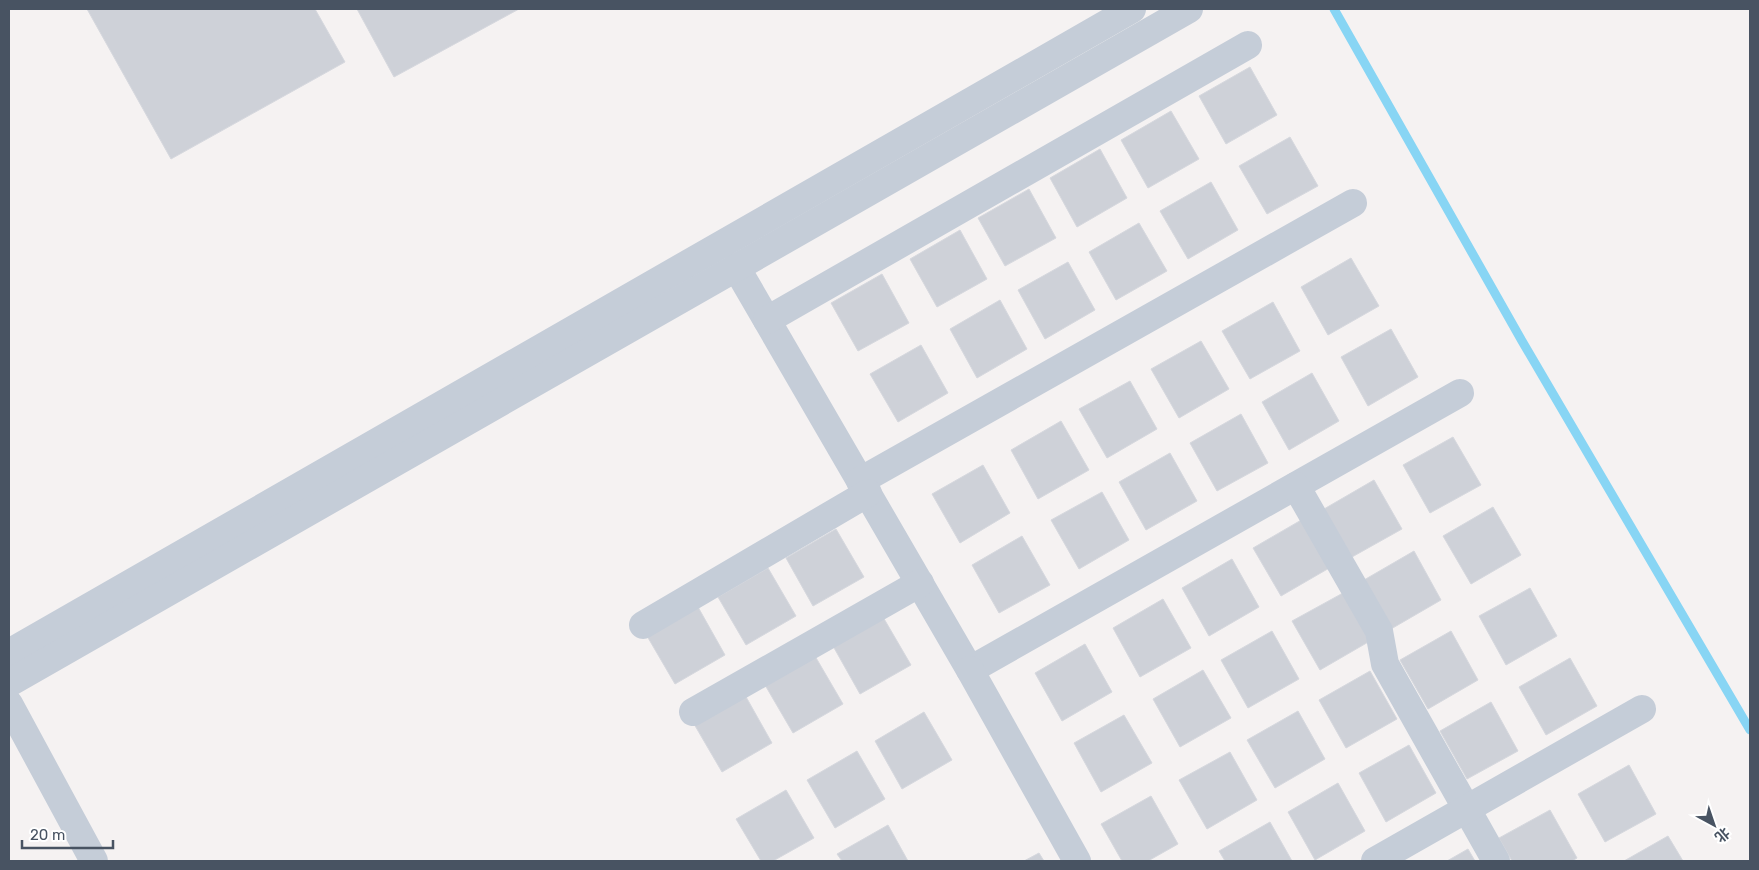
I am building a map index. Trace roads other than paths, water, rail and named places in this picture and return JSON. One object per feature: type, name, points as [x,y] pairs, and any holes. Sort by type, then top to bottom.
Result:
[{"type":"street","points":[[9,653],[1132,9]]},
{"type":"street","points":[[9,683],[1189,9]]},
{"type":"street","points":[[767,320],[1248,46]]},
{"type":"street","points":[[643,625],[864,487],[1353,203]]},
{"type":"street","points":[[736,268],[970,670],[1076,861]]},
{"type":"street","points":[[970,670],[1460,393]]},
{"type":"street","points":[[1296,486],[1379,631],[1385,664],[1496,861]]},
{"type":"street","points":[[693,712],[920,584]]},
{"type":"street","points":[[9,704],[94,861]]},
{"type":"street","points":[[1375,861],[1642,709]]},
{"type":"waterway","points":[[1334,9],[1522,341],[1750,730]]}]
